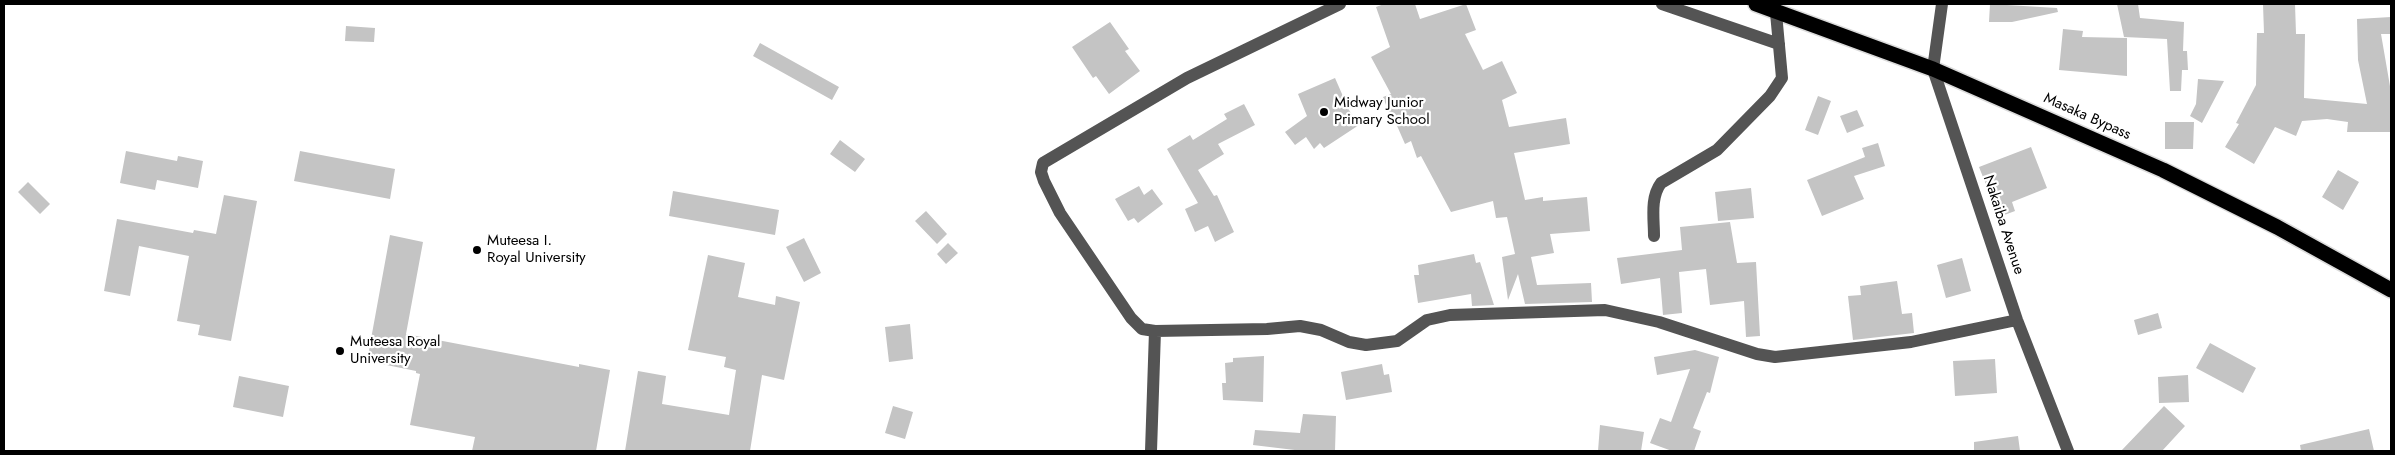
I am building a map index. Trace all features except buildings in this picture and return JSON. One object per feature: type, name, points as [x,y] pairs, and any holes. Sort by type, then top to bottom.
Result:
[{"type":"highway","name":"Masaka Bypass","points":[[1756,4],[1776,13],[1933,69],[2164,170],[2277,227],[2391,290]]},
{"type":"street","points":[[1340,4],[1187,78],[1043,163],[1041,172],[1044,182],[1065,221],[1131,318],[1142,329],[1156,332],[1268,329],[1300,326],[1321,330],[1349,342],[1366,346],[1397,341],[1428,320],[1450,315],[1605,310],[1667,324],[1757,354],[1776,357],[1911,342],[2017,320]]},
{"type":"street","points":[[1662,4],[1779,44]]},
{"type":"street","name":"Nakaiba Avenue","points":[[1942,4],[1933,69],[2017,320],[2068,451]]},
{"type":"street","points":[[1654,236],[1655,191],[1661,183],[1716,150],[1770,96],[1782,78],[1776,13]]},
{"type":"street","points":[[1150,451],[1156,332]]},
{"type":"place","name":"Midway Junior Primary School","points":[[1324,112]]},
{"type":"place","name":"Muteesa I. Royal University","points":[[477,250]]},
{"type":"place","name":"Muteesa Royal University","points":[[340,351]]}]
